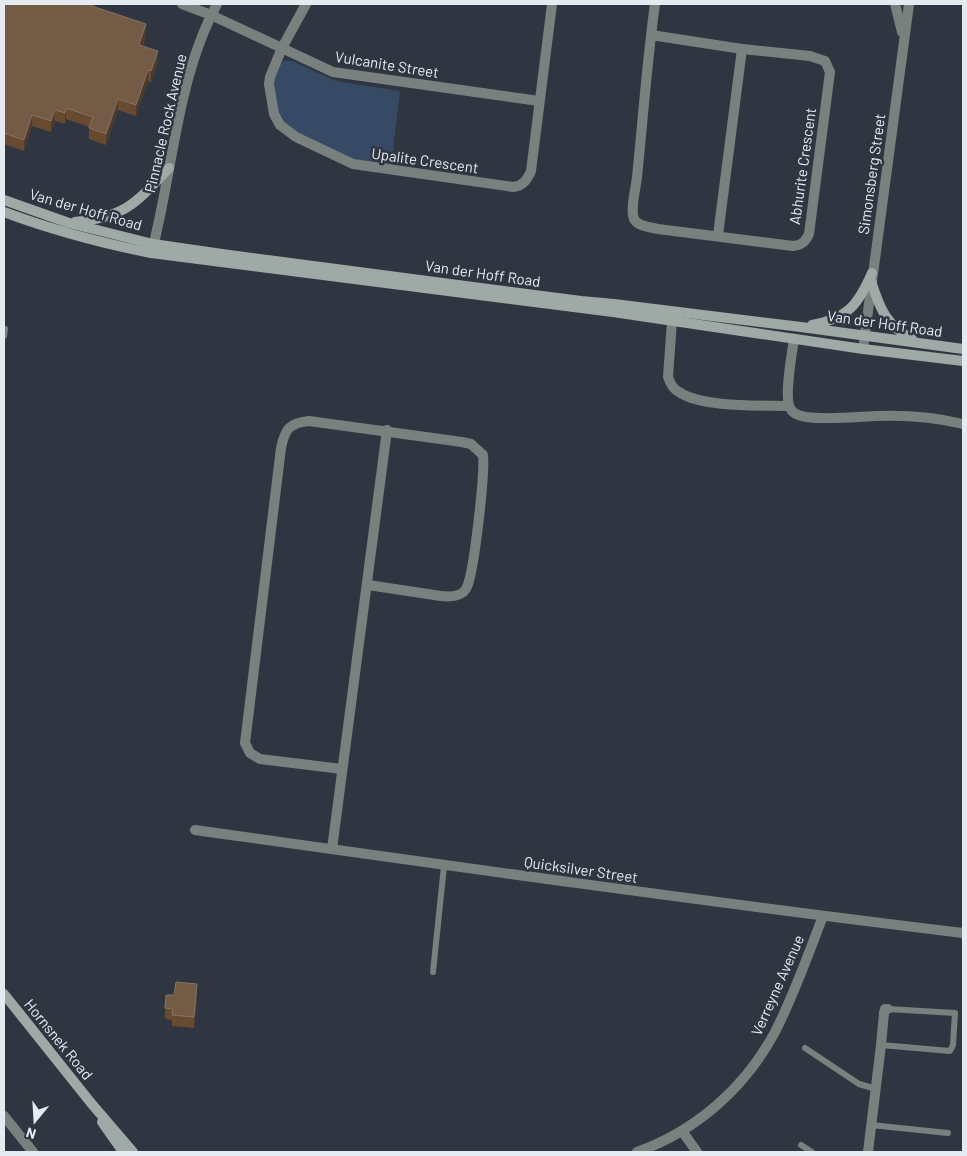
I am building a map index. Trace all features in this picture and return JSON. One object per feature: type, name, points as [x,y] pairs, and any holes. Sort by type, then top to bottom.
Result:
[{"type":"main road","points":[[69,223],[99,219],[125,209],[146,194],[169,168]]},
{"type":"main road","name":"Van der Hoff Road","points":[[4,200],[69,223],[152,248],[863,349],[963,361]]},
{"type":"main road","name":"Van der Hoff Road","points":[[4,212],[66,234],[109,245],[222,254],[963,349]]},
{"type":"main road","points":[[801,327],[826,322],[845,314],[863,294],[872,277]]},
{"type":"main road","points":[[872,277],[878,304],[886,318],[896,329],[918,342]]},
{"type":"main road","name":"Hornsnek Road","points":[[4,994],[91,1104],[133,1152]]},
{"type":"main road","name":"Hornsnek Road","points":[[91,1104],[123,1152]]},
{"type":"street","name":"Vulcanite Street","points":[[182,4],[211,15],[323,68],[345,75],[539,101]]},
{"type":"street","name":"Pinnacle Rock Avenue","points":[[152,248],[191,69],[217,4]]},
{"type":"street","name":"Upalite Crescent","points":[[306,4],[271,72],[269,84],[274,114],[280,126],[296,137],[353,164],[518,187],[527,180],[531,171],[552,4]]},
{"type":"street","name":"Abhurite Crescent","points":[[651,35],[742,49],[810,56],[825,61],[830,72],[824,120],[809,234],[801,245],[793,246],[646,226],[638,223],[634,218],[633,212],[651,35],[655,4]]},
{"type":"street","points":[[895,4],[901,22],[904,43]]},
{"type":"street","name":"Simonsberg Street","points":[[863,349],[908,4]]},
{"type":"street","points":[[718,235],[742,49]]},
{"type":"street","points":[[672,321],[668,377],[671,385],[678,392],[690,397],[714,402],[789,406]]},
{"type":"street","points":[[794,339],[788,399],[789,406],[794,413],[805,417],[908,417],[944,420],[963,424]]},
{"type":"street","points":[[342,768],[260,759],[250,753],[244,743],[281,448],[284,436],[290,427],[297,422],[309,421],[387,430],[471,444],[483,456],[483,481],[472,567],[468,584],[463,592],[454,596],[441,596],[368,585]]},
{"type":"street","points":[[332,849],[387,430]]},
{"type":"street","name":"Quicksilver Street","points":[[195,830],[444,866],[963,933]]},
{"type":"street","name":"Verreyne Avenue","points":[[637,1152],[682,1131],[696,1122],[731,1092],[759,1058],[780,1020],[823,916]]},
{"type":"street","points":[[868,1152],[884,1013],[888,1009]]},
{"type":"street","points":[[4,1116],[33,1152]]},
{"type":"street","points":[[682,1131],[696,1152]]},
{"type":"lane","points":[[433,972],[444,866]]},
{"type":"lane","points":[[881,1045],[950,1051],[953,1045],[955,1013],[888,1009]]},
{"type":"lane","points":[[805,1048],[859,1084],[876,1089]]},
{"type":"lane","points":[[872,1125],[948,1133]]},
{"type":"lane","points":[[801,1145],[812,1152]]},
{"type":"shaded area","points":[[284,61],[292,61],[336,81],[400,91],[391,166],[367,165],[356,161],[319,145],[286,125],[278,114],[274,86],[274,77]]},
{"type":"building","points":[[4,4],[93,4],[92,6],[146,24],[139,45],[158,51],[151,71],[148,70],[136,105],[118,99],[106,134],[89,128],[93,117],[66,108],[65,113],[55,110],[51,121],[32,115],[24,140],[4,133]]},
{"type":"building","points":[[176,982],[197,984],[194,1017],[172,1015],[173,1009],[165,1008],[166,995],[174,995]]}]
